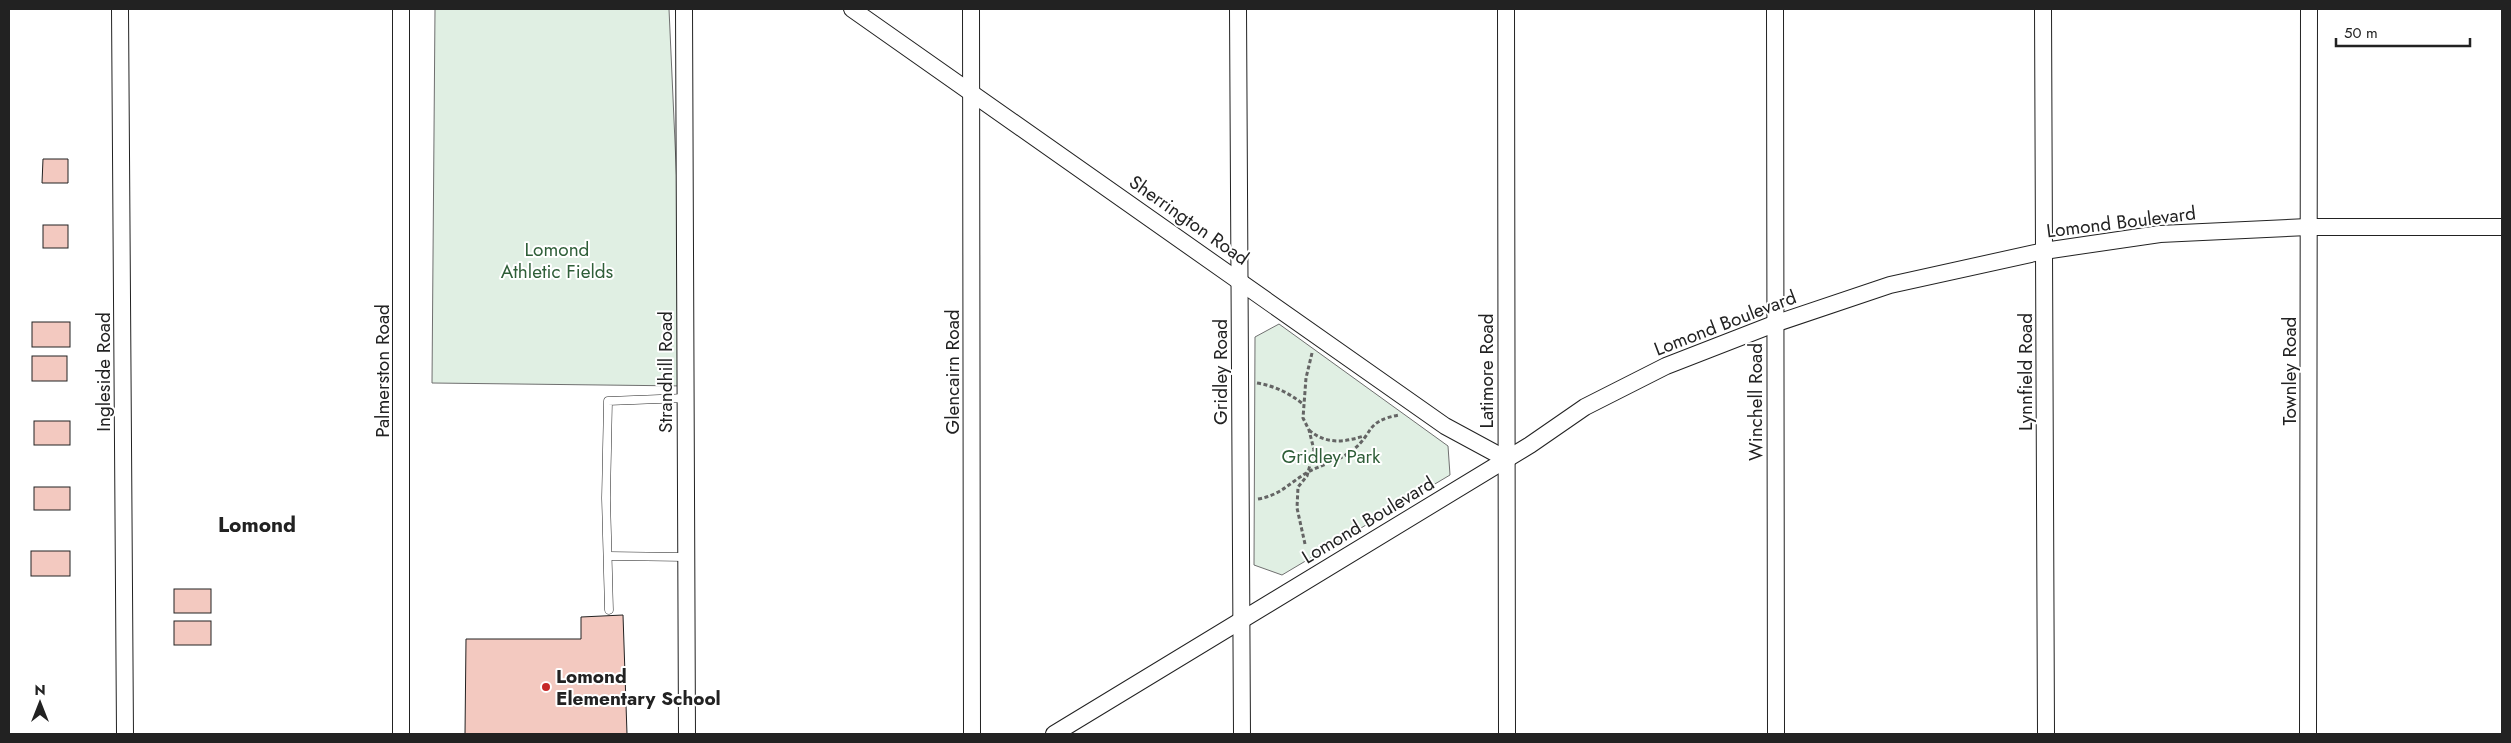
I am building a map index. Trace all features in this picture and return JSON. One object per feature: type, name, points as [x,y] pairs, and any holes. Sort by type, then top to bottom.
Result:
[{"type":"street","name":"Ingleside Road","points":[[120,9],[125,734]]},
{"type":"street","name":"Palmerston Road","points":[[401,9],[401,734]]},
{"type":"street","name":"Strandhill Road","points":[[684,9],[687,734]]},
{"type":"street","name":"Sherrington Road","points":[[852,9],[1240,280],[1445,426],[1506,458]]},
{"type":"street","name":"Glencairn Road","points":[[970,9],[972,734]]},
{"type":"street","name":"Gridley Road","points":[[1238,9],[1242,734]]},
{"type":"street","name":"Latimore Road","points":[[1506,9],[1507,734]]},
{"type":"street","name":"Winchell Road","points":[[1776,9],[1774,324],[1776,734]]},
{"type":"street","name":"Lynnfield Road","points":[[2043,9],[2046,734]]},
{"type":"street","name":"Townley Road","points":[[2308,734],[2309,9]]},
{"type":"street","name":"Lomond Boulevard","points":[[1054,734],[1506,458],[1585,407],[1666,366],[1774,324],[1890,285],[2044,250],[2160,234],[2308,227],[2502,227]]},
{"type":"lane","points":[[609,610],[608,401],[686,398]]},
{"type":"lane","points":[[608,556],[686,557]]},
{"type":"path","points":[[1306,544],[1297,508],[1298,487],[1308,472],[1314,450],[1309,430],[1303,418],[1306,378],[1312,352]]},
{"type":"path","points":[[1257,384],[1268,385],[1291,394],[1303,405]]},
{"type":"path","points":[[1258,499],[1273,496],[1308,472],[1339,460],[1355,449],[1374,422],[1400,415]]},
{"type":"path","points":[[1309,430],[1315,435],[1344,442],[1365,436]]},
{"type":"green space","name":"Lomond Athletic Fields","points":[[435,9],[669,9],[686,386],[432,383]]},
{"type":"green space","name":"Gridley Park","points":[[1279,324],[1448,446],[1450,475],[1282,575],[1254,565],[1255,337]]},
{"type":"building","points":[[43,159],[68,159],[68,183],[42,183]]},
{"type":"building","points":[[43,225],[68,225],[68,248],[43,248]]},
{"type":"building","points":[[32,322],[70,322],[70,347],[32,347]]},
{"type":"building","points":[[32,356],[67,356],[67,381],[32,381]]},
{"type":"building","points":[[34,421],[70,421],[70,445],[34,445]]},
{"type":"building","points":[[34,487],[70,487],[70,510],[34,510]]},
{"type":"building","points":[[31,551],[70,551],[70,576],[31,576]]},
{"type":"building","points":[[174,589],[211,589],[211,613],[174,613]]},
{"type":"building","name":"Lomond Elementary School","points":[[623,615],[627,734],[465,734],[466,639],[581,639],[581,617]]},
{"type":"building","points":[[174,621],[211,621],[211,645],[174,645]]},
{"type":"place","name":"Lomond Elementary School","points":[[546,687]]},
{"type":"district","name":"Lomond","points":[[257,525]]}]
